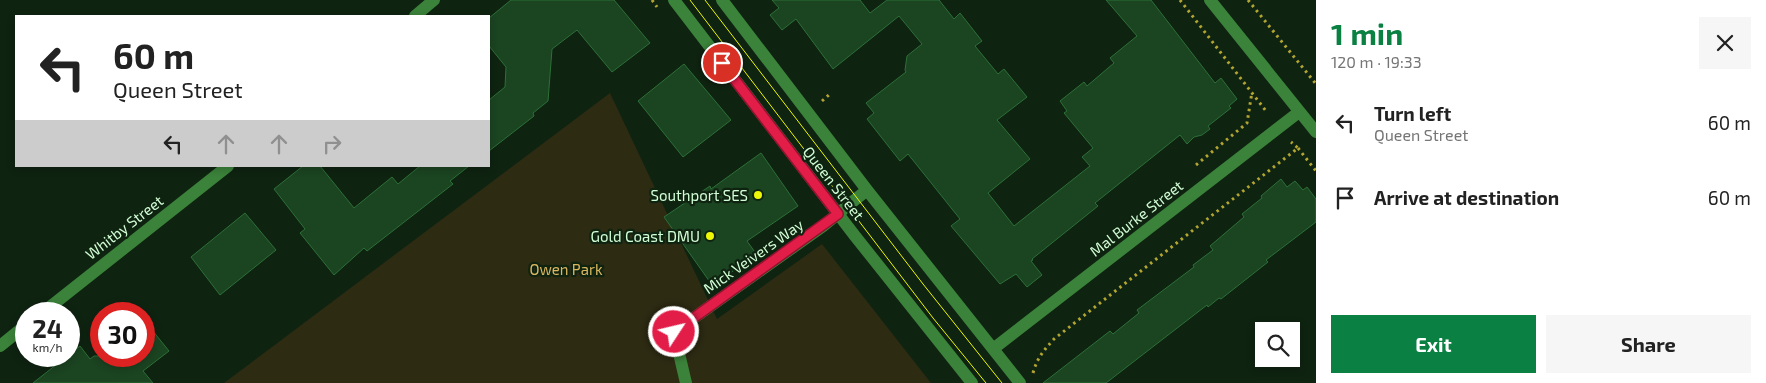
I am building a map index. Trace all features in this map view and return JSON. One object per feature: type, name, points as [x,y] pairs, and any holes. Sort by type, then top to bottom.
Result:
[{"type":"street","points":[[416,15],[434,0]]},
{"type":"street","name":"Queen Street","points":[[674,0],[838,214],[972,383]]},
{"type":"street","name":"Queen Street","points":[[722,0],[867,190],[1020,383]]},
{"type":"street","points":[[1210,0],[1316,132]]},
{"type":"street","name":"Mal Burke Street","points":[[993,349],[1300,112]]},
{"type":"street","name":"Whitby Street","points":[[56,302],[227,167]]},
{"type":"street","name":"Mick Veivers Way","points":[[686,383],[674,332],[838,214],[867,190]]},
{"type":"street","points":[[0,346],[15,334]]},
{"type":"path","points":[[1180,0],[1266,111]]},
{"type":"path","points":[[1248,0],[1316,84]]},
{"type":"path","points":[[1196,165],[1247,123],[1252,91]]},
{"type":"path","points":[[821,102],[831,93]]},
{"type":"path","points":[[1291,142],[1316,171]]},
{"type":"path","points":[[1033,374],[1035,363],[1041,352],[1054,339],[1298,148]]},
{"type":"green space","name":"Owen Park","points":[[610,93],[717,319],[822,244],[931,383],[224,383]]},
{"type":"building","points":[[511,0],[614,0],[650,43],[612,72],[577,30],[552,49],[548,101],[533,113],[534,116],[490,150],[490,99],[505,87],[506,67],[490,47],[490,17]]},
{"type":"building","points":[[772,0],[860,0],[870,13],[887,0],[939,0],[954,19],[960,13],[982,41],[975,46],[998,74],[1004,69],[1027,97],[997,120],[1030,159],[988,193],[1014,226],[1090,166],[1082,157],[1093,148],[1064,113],[1067,111],[1060,101],[1084,82],[1087,86],[1114,63],[1110,58],[1137,36],[1106,0],[1151,0],[1215,83],[1221,78],[1237,99],[1229,106],[1231,108],[1208,126],[1210,129],[1202,135],[1194,137],[1187,144],[1180,135],[1095,203],[1098,206],[1032,259],[1031,261],[1042,275],[1027,287],[1016,274],[1000,284],[951,226],[960,219],[908,154],[900,161],[867,119],[874,113],[866,103],[906,72],[907,56],[922,44],[899,16],[833,69],[796,19],[782,30],[770,15],[779,8]]},
{"type":"building","points":[[684,64],[731,120],[683,157],[638,101]]},
{"type":"building","points":[[761,153],[798,206],[747,241],[757,255],[712,285],[664,217],[710,186],[711,189]]},
{"type":"building","points":[[302,167],[321,167],[354,208],[392,177],[398,184],[419,167],[468,167],[450,181],[453,184],[367,251],[364,248],[334,275],[300,233],[305,229],[274,189]]},
{"type":"building","points":[[1281,179],[1287,187],[1295,181],[1303,190],[1307,187],[1316,199],[1316,222],[1266,260],[1268,262],[1221,299],[1219,298],[1208,307],[1207,305],[1106,383],[1043,383],[1110,331],[1113,334],[1139,313],[1137,310],[1194,267],[1193,265],[1213,250],[1210,246],[1244,217],[1242,214]]},
{"type":"building","points":[[245,213],[276,250],[220,295],[191,257]]},
{"type":"building","points":[[155,334],[169,351],[155,362]]},
{"type":"building","points":[[80,346],[90,359],[90,367],[148,367],[143,371],[153,383],[33,383],[53,367],[80,367]]},
{"type":"tram line","points":[[690,0],[933,318],[986,383]]},
{"type":"tram line","points":[[705,0],[923,284],[1002,383]]},
{"type":"place","name":"Southport SES","points":[[758,195]]},
{"type":"place","name":"Gold Coast DMU","points":[[710,236]]},
{"type":"route","points":[[674,332],[838,214],[722,63]]}]
